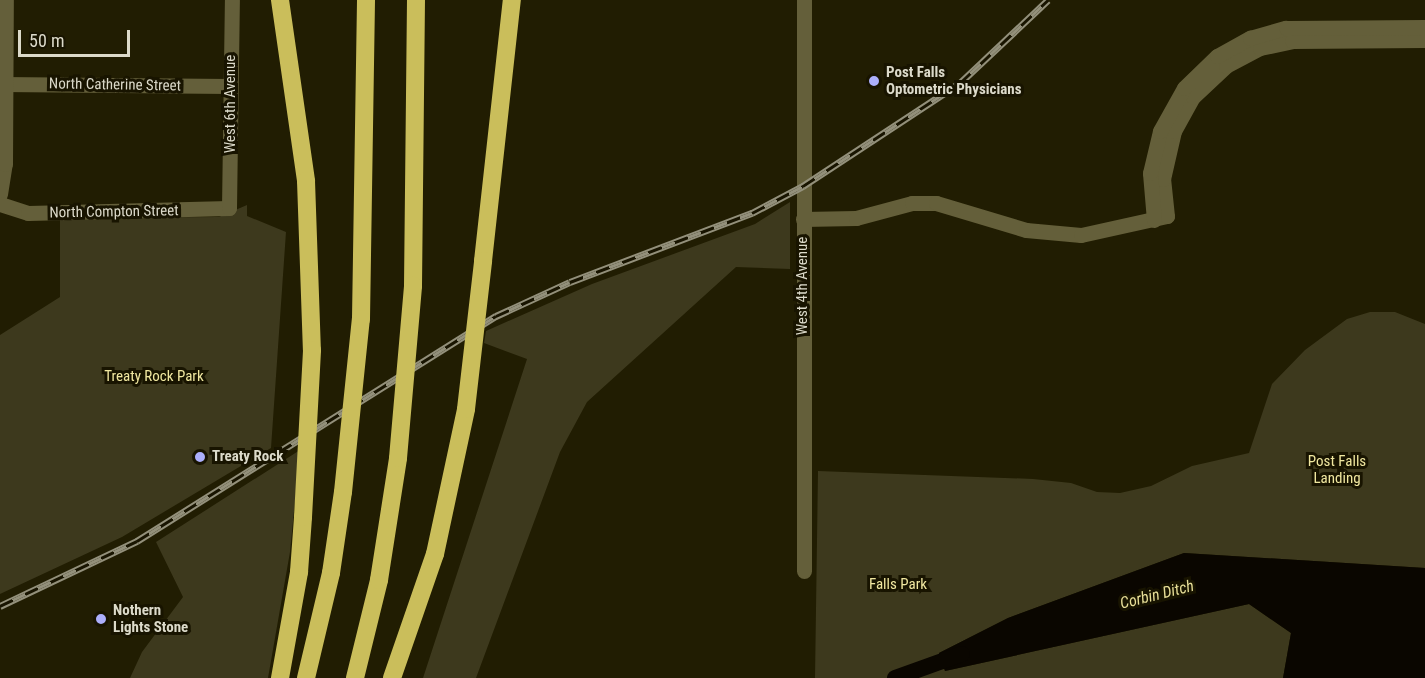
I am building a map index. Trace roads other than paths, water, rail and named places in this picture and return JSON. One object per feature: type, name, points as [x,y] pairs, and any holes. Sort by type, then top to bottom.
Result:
[{"type":"highway","points":[[280,0],[306,181],[312,350],[299,572],[280,678]]},
{"type":"highway","points":[[306,678],[331,573],[343,492],[361,319],[366,0]]},
{"type":"highway","points":[[355,678],[377,591],[398,458],[413,286],[416,0]]},
{"type":"highway","points":[[392,678],[435,554],[466,409],[512,0]]},
{"type":"street","points":[[0,194],[5,164],[3,84],[6,0]]},
{"type":"street","name":"West 6th Avenue","points":[[229,207],[232,0]]},
{"type":"street","name":"West 4th Avenue","points":[[804,0],[804,571]]},
{"type":"street","points":[[1161,218],[1150,173],[1160,131],[1184,88],[1217,56],[1250,38],[1286,28],[1425,27]]},
{"type":"street","points":[[1161,218],[1164,178],[1174,131],[1193,97],[1226,66],[1260,48],[1292,41],[1425,40]]},
{"type":"street","name":"North Catherine Street","points":[[3,84],[231,86]]},
{"type":"street","points":[[803,219],[856,218],[925,202],[954,206],[1013,227],[1056,234],[1107,232],[1161,218]]},
{"type":"street","name":"North Compton Street","points":[[0,204],[28,213],[219,211],[229,207]]},
{"type":"water","points":[[1184,553],[1425,568],[1425,678],[1283,678],[1291,633],[1249,604],[945,671],[939,653],[1008,618]]},
{"type":"waterway","name":"Corbin Ditch","points":[[895,678],[962,654]]},
{"type":"railway","points":[[0,606],[137,541],[496,316],[570,282],[752,213],[803,186],[960,83],[1048,0]]},
{"type":"place","name":"Post Falls Optometric Physicians","points":[[874,81]]},
{"type":"place","name":"Treaty Rock","points":[[200,457]]},
{"type":"place","name":"Nothern Lights Stone","points":[[101,619]]},
{"type":"park label","name":"Treaty Rock Park","points":[[154,377]]},
{"type":"park label","name":"Post Falls Landing","points":[[1337,470]]},
{"type":"park label","name":"Falls Park","points":[[898,585]]}]
